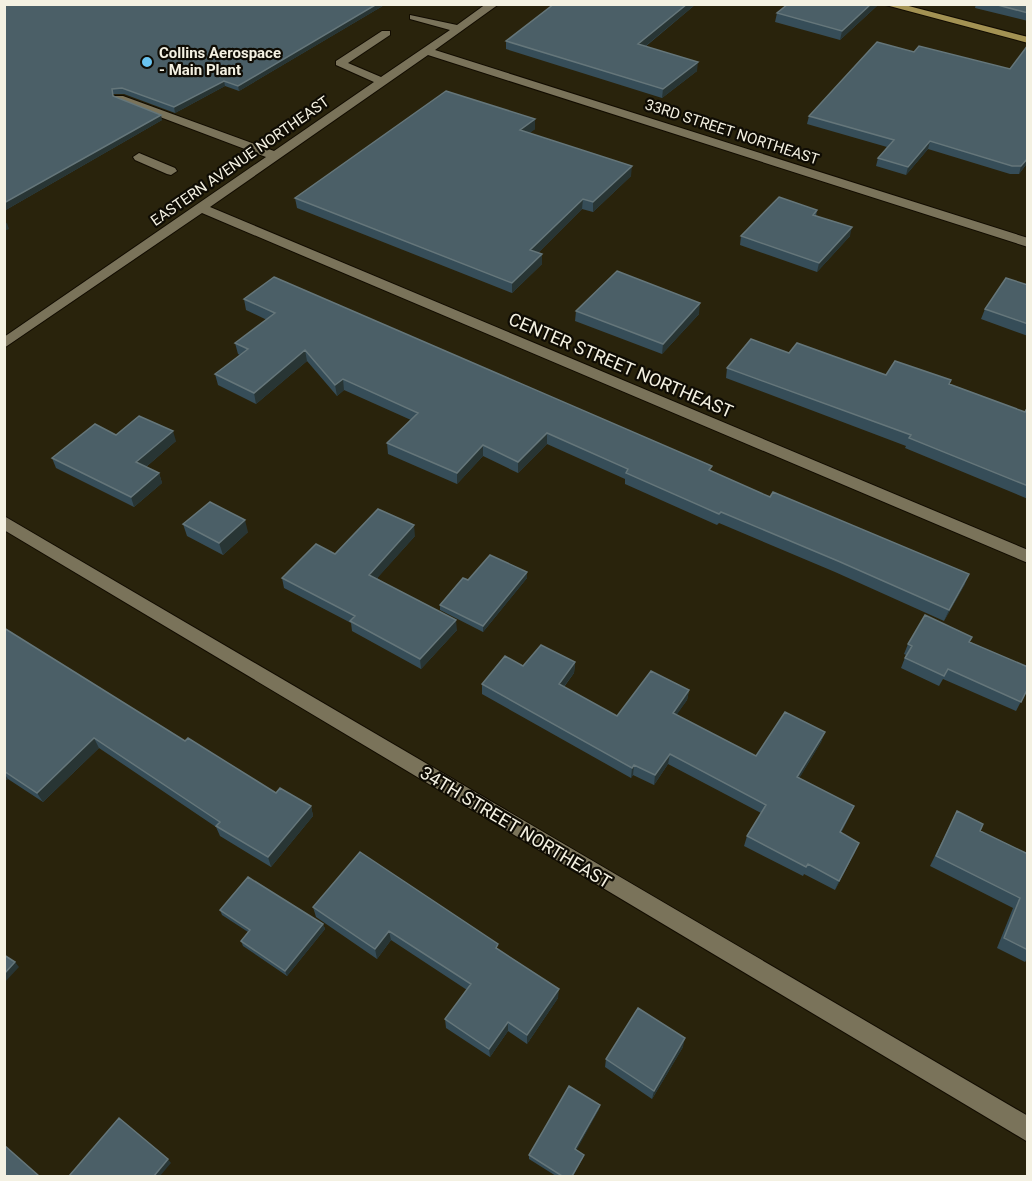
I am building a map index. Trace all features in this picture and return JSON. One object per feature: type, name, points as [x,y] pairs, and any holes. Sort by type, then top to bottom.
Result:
[{"type":"main road","points":[[887,4],[1028,40]]},
{"type":"street","name":"EASTERN AVENUE NORTHEAST","points":[[4,344],[494,4]]},
{"type":"street","points":[[414,17],[459,29]]},
{"type":"street","points":[[382,82],[340,63],[386,33]]},
{"type":"street","name":"33RD STREET NORTHEAST","points":[[427,51],[1028,243]]},
{"type":"street","points":[[119,98],[275,156]]},
{"type":"street","points":[[139,157],[171,171]]},
{"type":"street","name":"CENTER STREET NORTHEAST","points":[[201,208],[1028,557]]},
{"type":"street","points":[[4,328],[22,332]]},
{"type":"street","name":"34TH STREET NORTHEAST","points":[[4,522],[1028,1130]]},
{"type":"building","name":"Collins Aerospace - Main Plant","points":[[4,4],[377,4],[238,86],[224,81],[174,107],[122,88],[112,89],[113,96],[161,115],[4,203]]},
{"type":"building","points":[[554,4],[687,4],[638,44],[698,62],[663,89],[506,41]]},
{"type":"building","points":[[788,4],[871,4],[842,31],[777,13]]},
{"type":"building","points":[[994,4],[1028,4],[1028,13]]},
{"type":"building","points":[[877,42],[914,52],[919,46],[1010,69],[1028,45],[1028,158],[1021,166],[1012,166],[930,141],[908,167],[878,158],[894,140],[809,116]]},
{"type":"building","points":[[446,91],[535,119],[520,130],[632,166],[593,202],[583,199],[530,250],[542,254],[512,283],[295,198]]},
{"type":"building","points":[[779,197],[817,210],[813,215],[852,227],[819,263],[741,236]]},
{"type":"building","points":[[617,271],[700,303],[663,344],[576,311]]},
{"type":"building","points":[[274,277],[712,466],[709,470],[770,497],[773,492],[969,574],[949,610],[721,512],[719,514],[626,473],[628,469],[547,433],[518,462],[483,445],[457,473],[387,443],[418,413],[343,379],[335,385],[305,350],[254,393],[215,374],[248,349],[235,343],[275,313],[244,299]]},
{"type":"building","points":[[1006,278],[1028,285],[1028,324],[985,309]]},
{"type":"building","points":[[751,339],[789,353],[797,343],[886,375],[895,361],[951,380],[949,384],[1025,412],[1028,411],[1028,486],[909,438],[911,435],[727,368]]},
{"type":"building","points":[[139,416],[173,431],[136,462],[159,473],[131,497],[52,458],[95,424],[116,435]]},
{"type":"building","points":[[210,502],[245,520],[219,543],[183,524]]},
{"type":"building","points":[[378,509],[414,525],[369,575],[456,620],[420,659],[350,621],[355,616],[282,578],[316,544],[335,554]]},
{"type":"building","points":[[490,555],[527,572],[483,626],[440,605],[463,578],[468,580]]},
{"type":"building","points":[[925,615],[972,637],[969,642],[1028,667],[1028,688],[1021,702],[948,669],[944,676],[905,658],[912,646],[908,644]]},
{"type":"building","points":[[4,628],[185,741],[188,738],[276,793],[280,788],[311,806],[268,857],[216,826],[220,822],[94,738],[37,793],[4,771]]},
{"type":"building","points":[[541,645],[575,662],[559,684],[617,716],[651,671],[689,690],[673,713],[756,756],[785,712],[825,732],[797,777],[854,806],[840,832],[859,843],[839,881],[808,864],[806,867],[747,836],[766,805],[670,754],[655,775],[634,765],[632,768],[482,684],[505,656],[523,666]]},
{"type":"building","points":[[957,811],[983,824],[980,831],[1028,854],[1028,950],[1004,938],[1020,898],[936,856]]},
{"type":"building","points":[[360,852],[498,944],[496,948],[559,989],[527,1035],[508,1022],[489,1049],[445,1019],[471,984],[389,931],[375,949],[313,907]]},
{"type":"building","points":[[248,877],[323,924],[285,971],[241,941],[250,930],[220,910]]},
{"type":"building","points":[[4,955],[15,962],[4,974]]},
{"type":"building","points":[[638,1008],[685,1038],[654,1091],[606,1059]]},
{"type":"building","points":[[569,1086],[600,1105],[575,1149],[584,1155],[572,1176],[562,1176],[529,1155]]},
{"type":"building","points":[[119,1118],[168,1159],[154,1176],[69,1176]]},
{"type":"building","points":[[4,1145],[39,1176],[4,1176]]},
{"type":"place","name":"Collins Aerospace - Main Plant","points":[[147,62]]}]
